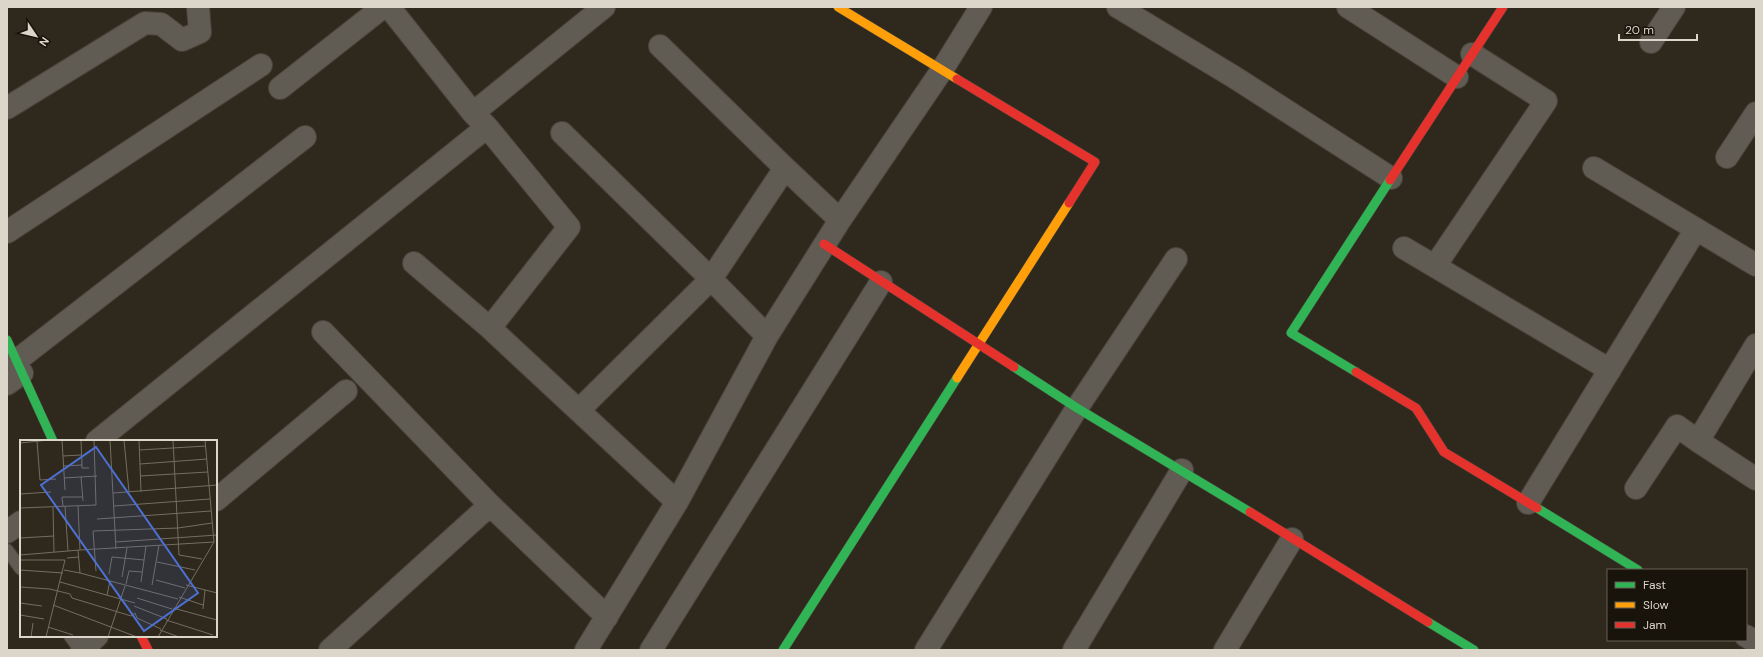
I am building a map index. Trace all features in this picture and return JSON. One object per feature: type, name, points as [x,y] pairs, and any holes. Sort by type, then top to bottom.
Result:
[{"type":"street","points":[[7,108],[144,23],[161,24],[182,40],[200,32],[198,7]]},
{"type":"street","points":[[280,88],[382,7]]},
{"type":"street","points":[[389,7],[569,227],[490,328]]},
{"type":"street","points":[[783,650],[1095,162],[838,7]]},
{"type":"street","points":[[586,650],[677,502],[767,336],[824,244],[942,70],[981,7]]},
{"type":"street","points":[[1118,7],[1234,77],[1391,178]]},
{"type":"street","points":[[1348,7],[1457,78]]},
{"type":"street","points":[[1503,7],[1291,332],[1416,408],[1444,452],[1636,569]]},
{"type":"street","points":[[1651,42],[1674,7]]},
{"type":"street","points":[[98,440],[480,120],[597,9]]},
{"type":"street","points":[[660,46],[840,220]]},
{"type":"street","points":[[1435,266],[1546,101],[1472,54]]},
{"type":"street","points":[[7,232],[260,65]]},
{"type":"street","points":[[1727,157],[1756,114]]},
{"type":"street","points":[[562,133],[767,336]]},
{"type":"street","points":[[15,372],[306,137]]},
{"type":"street","points":[[579,410],[711,279],[785,168]]},
{"type":"street","points":[[1594,168],[1756,265]]},
{"type":"street","points":[[1528,503],[1696,229]]},
{"type":"street","points":[[824,244],[1077,408],[1182,470],[1474,650]]},
{"type":"street","points":[[1404,248],[1610,370]]},
{"type":"street","points":[[926,650],[1077,408],[1176,259]]},
{"type":"street","points":[[414,263],[490,328],[677,502]]},
{"type":"street","points":[[651,650],[881,282]]},
{"type":"street","points":[[323,332],[490,505],[607,617]]},
{"type":"street","points":[[7,340],[15,372],[52,440]]},
{"type":"street","points":[[1698,441],[1756,344]]},
{"type":"street","points":[[217,499],[346,390]]},
{"type":"street","points":[[1636,488],[1677,426],[1756,479]]},
{"type":"street","points":[[1074,650],[1182,470]]},
{"type":"street","points":[[330,650],[490,505]]},
{"type":"street","points":[[7,532],[20,523]]},
{"type":"street","points":[[1225,650],[1292,539]]},
{"type":"street","points":[[81,650],[97,637]]},
{"type":"street","points":[[142,637],[148,650]]},
{"type":"street","points":[[1747,637],[1756,642]]},
{"type":"lane","points":[[7,550],[20,568]]},
{"type":"lane","points":[[71,637],[81,650]]},
{"type":"traffic: fast","points":[[1356,372],[1291,333],[1390,180]]},
{"type":"traffic: fast","points":[[7,340],[53,440]]},
{"type":"traffic: fast","points":[[1014,367],[1077,408],[1250,512]]},
{"type":"traffic: fast","points":[[783,650],[957,378]]},
{"type":"traffic: fast","points":[[1537,508],[1636,569]]},
{"type":"traffic: fast","points":[[1428,622],[1474,650]]},
{"type":"traffic: slow","points":[[838,7],[957,79]]},
{"type":"traffic: slow","points":[[957,378],[1069,203]]},
{"type":"traffic: jam","points":[[1390,180],[1503,7]]},
{"type":"traffic: jam","points":[[957,79],[1095,162],[1069,203]]},
{"type":"traffic: jam","points":[[824,244],[1014,367]]},
{"type":"traffic: jam","points":[[1356,372],[1416,408],[1444,452],[1537,508]]},
{"type":"traffic: jam","points":[[1250,512],[1428,622]]},
{"type":"traffic: jam","points":[[142,637],[148,650]]}]
